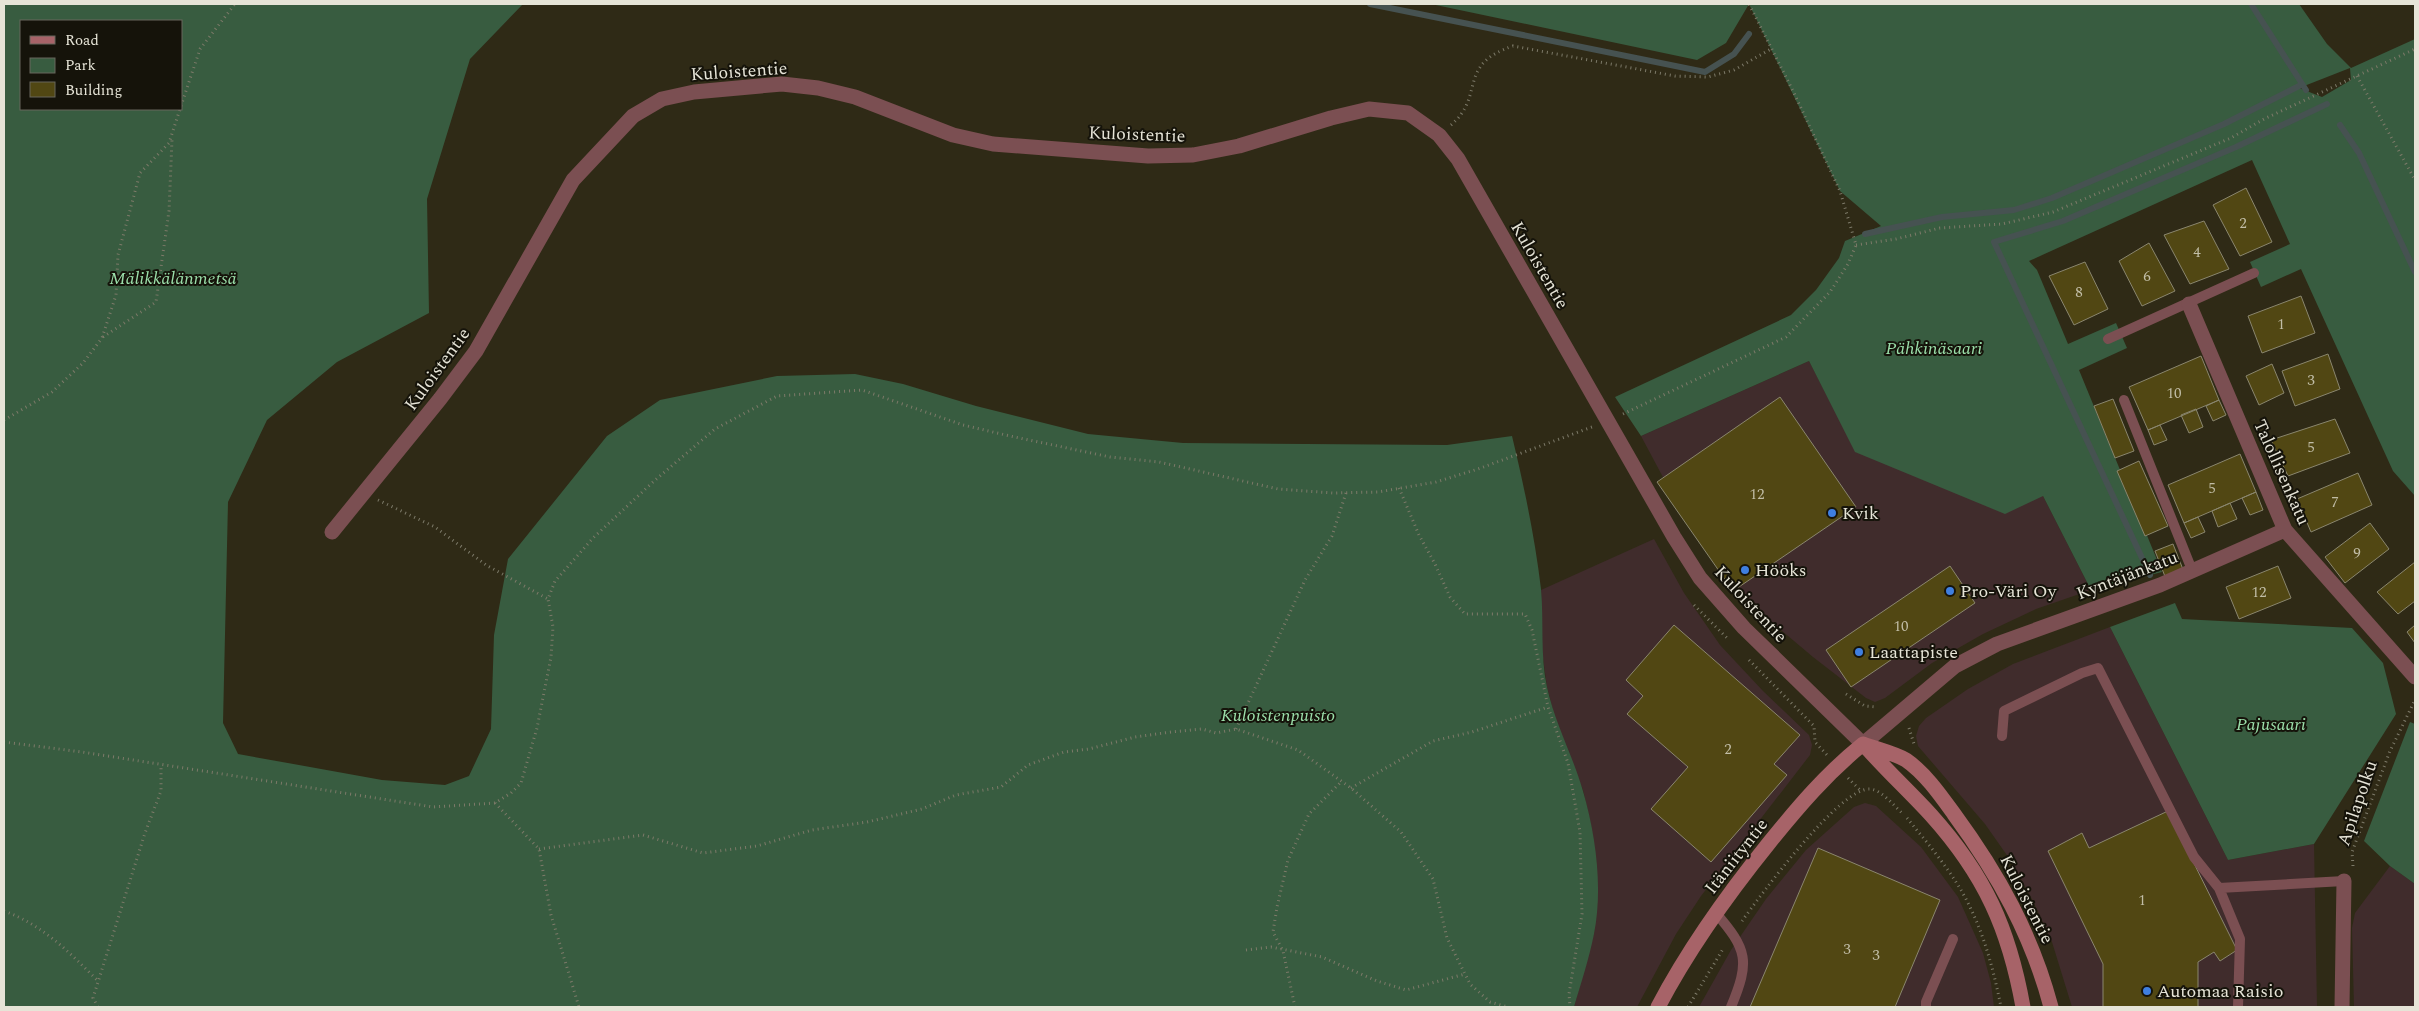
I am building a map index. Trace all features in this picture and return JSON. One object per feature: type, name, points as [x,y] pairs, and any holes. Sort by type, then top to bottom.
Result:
[{"type":"street","name":"Kuloistentie","points":[[332,532],[476,351],[573,180],[633,116],[662,99],[713,90],[782,84],[800,86],[855,97],[953,135],[993,144],[1148,156],[1193,155],[1239,146],[1331,118],[1369,109],[1408,113],[1439,135],[1458,159],[1700,578],[1744,628],[1863,744],[1952,840],[1987,891],[2008,939],[2023,1007]]},
{"type":"street","name":"Talollisenkatu","points":[[2189,304],[2285,530],[2415,677]]},
{"type":"street","name":"Kyntäjänkatu","points":[[1863,744],[1955,666],[1997,644],[2120,600],[2285,530]]},
{"type":"street","name":"Kuloistentie","points":[[1863,744],[1905,760],[1918,771],[1975,842],[2001,882],[2025,930],[2043,976],[2051,1007]]},
{"type":"street","name":"Itäniityntie","points":[[1658,1007],[1676,973],[1715,912],[1798,808],[1832,770],[1863,744]]},
{"type":"street","points":[[2342,1007],[2344,881]]},
{"type":"lane","points":[[2108,339],[2254,273]]},
{"type":"lane","points":[[2124,400],[2192,570]]},
{"type":"lane","points":[[2002,736],[2004,711],[2082,673],[2098,668],[2194,857],[2219,888],[2240,939],[2238,1007]]},
{"type":"lane","points":[[2219,888],[2344,881]]},
{"type":"lane","points":[[1715,912],[1734,933],[1741,948],[1744,965],[1742,980],[1731,1007]]},
{"type":"lane","points":[[1926,1007],[1926,1002],[1953,939]]},
{"type":"path","points":[[182,105],[200,48],[235,4]]},
{"type":"path","points":[[4,742],[161,764],[433,807],[494,803],[511,793],[521,783],[538,728],[551,657],[552,627],[548,600],[555,580],[593,538],[653,482],[715,429],[776,396],[862,390],[963,425],[1010,436],[1110,457],[1159,462],[1278,489],[1346,492],[1378,492],[1436,482],[1478,469],[1608,421],[1786,337],[1830,292],[1848,264],[1856,245],[1840,191],[1794,91],[1749,4]]},
{"type":"path","points":[[1439,135],[1454,122],[1468,105],[1473,80],[1481,64],[1496,52],[1514,46],[1675,76],[1708,77],[1734,70],[1771,49]]},
{"type":"path","points":[[1856,245],[1896,239],[1940,228],[2002,224],[2053,212],[2231,138],[2264,119],[2415,49]]},
{"type":"path","points":[[2357,76],[2415,180]]},
{"type":"path","points":[[102,338],[116,295],[118,255],[140,173],[169,143],[180,110]]},
{"type":"path","points":[[4,420],[52,392],[83,363],[102,338],[156,302],[169,211],[172,134]]},
{"type":"path","points":[[1400,488],[1419,535],[1450,597],[1466,614],[1525,614],[1532,630],[1548,707],[1568,763],[1580,832],[1582,914],[1570,994],[1570,1007]]},
{"type":"path","points":[[1236,729],[1305,580],[1332,536],[1346,492]]},
{"type":"path","points":[[363,493],[435,527],[486,565],[548,600]]},
{"type":"path","points":[[1694,605],[1734,645]]},
{"type":"path","points":[[1747,659],[1814,726],[1815,742]]},
{"type":"path","points":[[1846,694],[1865,706],[1881,706]]},
{"type":"path","name":"Apilapolku","points":[[2353,868],[2352,852],[2390,751],[2415,700]]},
{"type":"path","points":[[1351,788],[1433,741],[1472,732],[1548,707]]},
{"type":"path","points":[[1909,728],[1914,750]]},
{"type":"path","points":[[539,849],[643,834],[703,853],[757,846],[812,830],[867,822],[922,809],[956,795],[1001,787],[1028,765],[1064,752],[1088,749],[1153,735],[1202,729],[1216,733],[1236,729],[1298,750],[1351,788],[1401,832],[1433,879],[1447,938],[1470,984],[1490,1002],[1508,1007]]},
{"type":"path","points":[[98,1007],[93,998],[145,833],[161,791],[161,764]]},
{"type":"path","points":[[1296,1007],[1283,951],[1273,932],[1288,860],[1309,814],[1342,781]]},
{"type":"path","points":[[1688,1007],[1734,933],[1776,874],[1820,824],[1860,790],[1872,789],[1905,816],[1931,847],[1969,904],[1994,973],[2001,1007]]},
{"type":"path","points":[[494,803],[539,849],[550,915],[579,1007]]},
{"type":"path","points":[[4,911],[42,928],[71,953],[98,982]]},
{"type":"path","points":[[1246,950],[1271,947],[1283,951],[1322,957],[1377,982],[1406,990],[1465,974]]},
{"type":"shaded area","points":[[1809,361],[1856,452],[2043,496],[2091,590],[2036,609],[1983,634],[1932,663],[1885,698],[1875,702],[1866,698],[1813,657],[1762,614],[1718,563],[1680,509],[1641,436]]},
{"type":"shaded area","points":[[1654,539],[1684,593],[1720,645],[1763,691],[1809,735],[1812,745],[1810,755],[1701,896],[1676,934],[1637,1007],[1574,1007],[1594,933],[1597,897],[1596,861],[1591,825],[1583,790],[1556,722],[1547,687],[1542,651],[1541,590]]},
{"type":"shaded area","points":[[2110,627],[2228,860],[2314,844],[2317,1007],[2072,1007],[2052,942],[2033,901],[2011,861],[1985,824],[1918,746],[1916,736],[1919,726],[1926,718],[1968,689],[2013,664]]},
{"type":"shaded area","points":[[1865,803],[1876,806],[1921,847],[1958,897],[1983,953],[1991,983],[1994,1007],[1699,1007],[1731,950],[1766,899],[1806,850],[1854,807]]},
{"type":"shaded area","points":[[2390,866],[2415,884],[2415,1007],[2354,1007],[2352,928],[2355,913]]},
{"type":"green space","points":[[4,4],[523,4],[470,59],[427,199],[429,313],[337,362],[267,420],[228,502],[223,723],[238,754],[382,780],[445,785],[469,776],[491,729],[494,635],[508,559],[607,436],[660,400],[777,376],[855,374],[903,384],[976,406],[1088,434],[1183,443],[1447,445],[1512,436],[1529,512],[1539,570],[1547,687],[1550,701],[1588,808],[1597,862],[1597,916],[1587,962],[1574,1007],[4,1007]]},
{"type":"green space","points":[[1431,4],[1749,4],[1726,43],[1697,60]]},
{"type":"green space","name":"Pähkinäsaari","points":[[1749,4],[2299,4],[2327,44],[2351,68],[2415,39],[2415,496],[2393,471],[2301,269],[2261,287],[2250,262],[2290,244],[2252,160],[2029,261],[2037,270],[2068,344],[2116,323],[2127,348],[2079,370],[2162,572],[2091,590],[2043,496],[2005,514],[1855,452],[1809,361],[1641,436],[1615,397],[1791,315],[1816,290],[1839,258],[1845,241],[1881,226],[1840,191]],"holes":[[[2350,68],[2351,80],[2322,97],[2299,88]]]},
{"type":"green space","name":"Pajusaari","points":[[2175,603],[2182,619],[2352,628],[2383,663],[2396,714],[2314,844],[2228,860],[2110,627]]},
{"type":"green space","points":[[2410,722],[2415,724],[2415,884],[2390,866],[2364,841]]},
{"type":"building","points":[[2246,188],[2272,242],[2240,256],[2213,205]]},
{"type":"building","points":[[2204,221],[2229,269],[2190,284],[2164,235]]},
{"type":"building","points":[[2149,243],[2175,291],[2142,306],[2119,261]]},
{"type":"building","points":[[2085,262],[2108,309],[2074,325],[2049,276]]},
{"type":"building","points":[[2301,296],[2315,333],[2262,353],[2248,316]]},
{"type":"building","points":[[2328,354],[2340,389],[2295,406],[2282,371]]},
{"type":"building","points":[[2201,356],[2219,400],[2148,430],[2129,387]]},
{"type":"building","points":[[2272,364],[2284,393],[2259,405],[2246,376]]},
{"type":"building","points":[[1780,397],[1856,507],[1733,591],[1657,482]]},
{"type":"building","points":[[2113,399],[2134,451],[2115,458],[2094,406]]},
{"type":"building","points":[[2219,400],[2226,415],[2213,421],[2206,406]]},
{"type":"building","points":[[2196,409],[2203,427],[2189,433],[2181,415]]},
{"type":"building","points":[[2335,419],[2350,453],[2288,476],[2271,440]]},
{"type":"building","points":[[2160,425],[2167,440],[2154,445],[2148,430]]},
{"type":"building","points":[[2240,454],[2256,492],[2184,523],[2168,485]]},
{"type":"building","points":[[2139,461],[2168,526],[2145,536],[2117,471]]},
{"type":"building","points":[[2358,473],[2372,505],[2311,532],[2297,499]]},
{"type":"building","points":[[2256,492],[2263,510],[2250,515],[2242,498]]},
{"type":"building","points":[[2230,503],[2237,519],[2218,527],[2212,511]]},
{"type":"building","points":[[2198,517],[2205,532],[2191,538],[2184,523]]},
{"type":"building","points":[[2370,523],[2389,549],[2345,583],[2325,557]]},
{"type":"building","points":[[2173,544],[2184,572],[2166,579],[2155,551]]},
{"type":"building","points":[[2415,562],[2415,601],[2398,614],[2377,592]]},
{"type":"building","points":[[1950,566],[1975,603],[1851,687],[1826,650]]},
{"type":"building","points":[[2278,566],[2291,598],[2239,619],[2226,587]]},
{"type":"building","points":[[1674,625],[1800,735],[1774,764],[1787,775],[1711,862],[1651,809],[1688,767],[1627,714],[1643,696],[1626,680]]},
{"type":"building","points":[[2415,625],[2415,643],[2407,632]]},
{"type":"building","points":[[2168,811],[2237,950],[2220,961],[2214,952],[2198,962],[2198,1007],[2103,1007],[2103,964],[2048,851],[2082,833],[2089,848]]},
{"type":"building","points":[[1818,848],[1940,900],[1895,1007],[1750,1007]]},
{"type":"waterway","points":[[1370,4],[1705,72],[1734,54],[1749,34]]},
{"type":"waterway","points":[[2251,4],[2306,90]]},
{"type":"waterway","points":[[1865,234],[1942,217],[2014,210],[2052,198],[2224,124],[2301,85]]},
{"type":"waterway","points":[[2150,575],[1994,242],[2063,221],[2236,147],[2327,104]]},
{"type":"waterway","points":[[2340,125],[2359,153],[2415,272]]},
{"type":"place","name":"Kvik","points":[[1832,513]]},
{"type":"place","name":"Hööks","points":[[1745,570]]},
{"type":"place","name":"Pro-Väri Oy","points":[[1950,591]]},
{"type":"place","name":"Laattapiste","points":[[1859,652]]},
{"type":"place","name":"Automaa Raisio","points":[[2147,991]]},
{"type":"park label","name":"Mälikkälänmetsä","points":[[173,278]]},
{"type":"park label","name":"Kuloistenpuisto","points":[[1278,715]]}]
